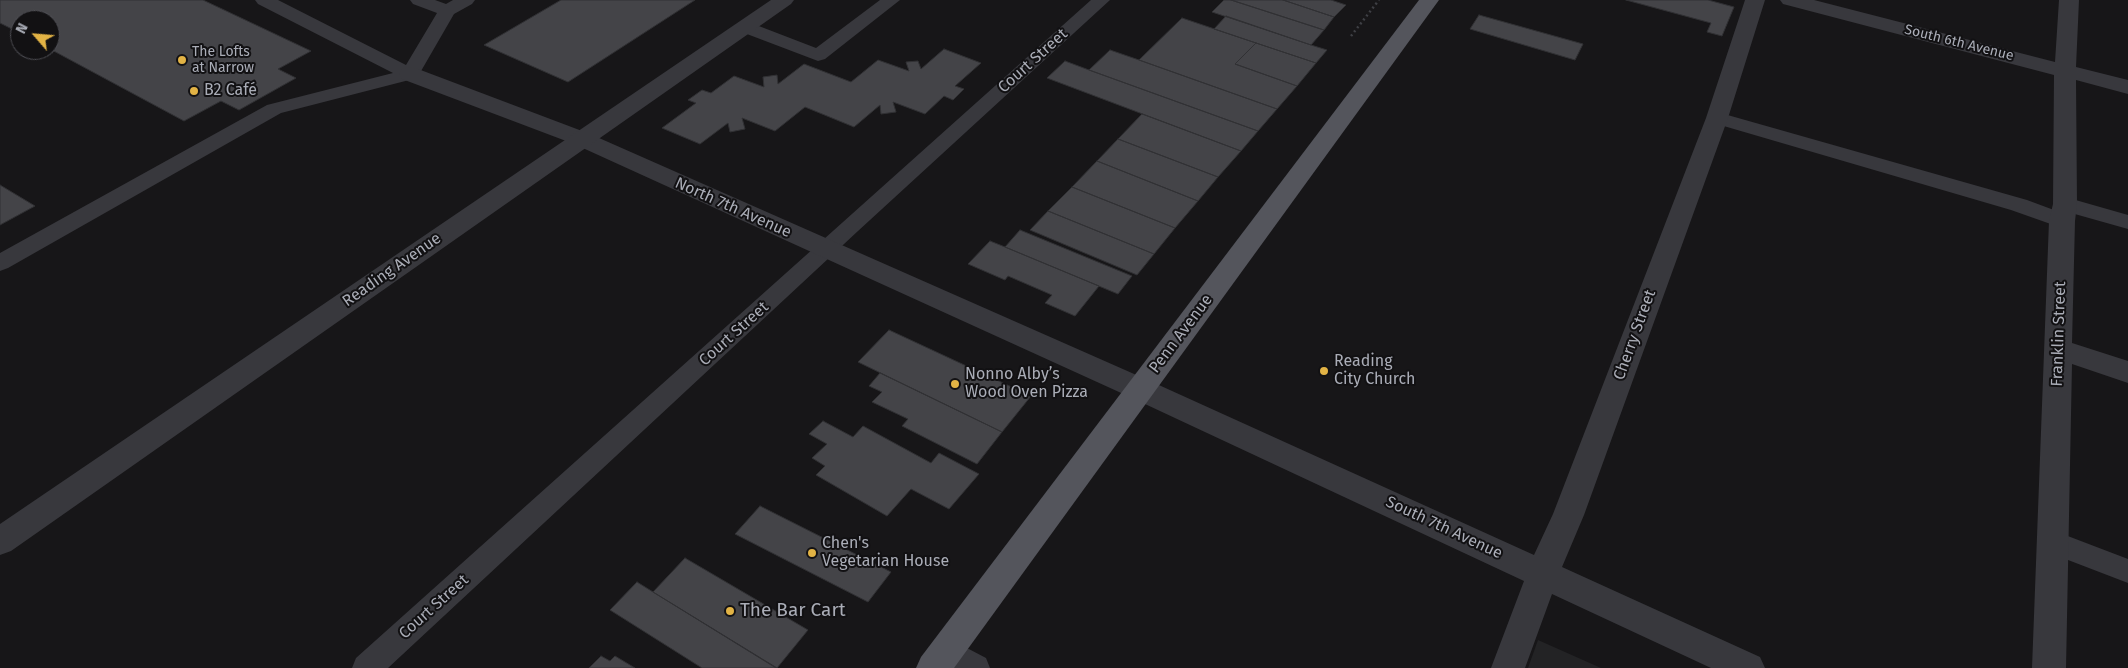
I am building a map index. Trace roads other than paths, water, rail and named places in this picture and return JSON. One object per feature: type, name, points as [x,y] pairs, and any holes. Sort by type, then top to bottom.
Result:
[{"type":"main road","name":"Penn Avenue","points":[[940,660],[1429,0]]},
{"type":"street","name":"Reading Avenue","points":[[0,540],[784,0]]},
{"type":"street","name":"Cherry Street","points":[[1508,668],[1557,537],[1568,516],[1717,118],[1755,0]]},
{"type":"street","name":"South 6th Avenue","points":[[1790,0],[2128,87]]},
{"type":"street","name":"Franklin Street","points":[[2048,668],[2063,212],[2065,70],[2069,0]]},
{"type":"street","name":"North 7th Avenue","points":[[410,74],[582,139],[825,250],[1140,389]]},
{"type":"street","points":[[2059,349],[2128,372]]},
{"type":"street","name":"South 7th Avenue","points":[[1140,389],[1748,668]]},
{"type":"lane","points":[[264,0],[410,74]]},
{"type":"lane","points":[[419,0],[447,11]]},
{"type":"lane","points":[[0,262],[274,109],[410,74],[447,11],[466,0]]},
{"type":"lane","points":[[745,27],[818,55],[891,0]]},
{"type":"lane","name":"Court Street","points":[[367,668],[1101,0]]},
{"type":"lane","points":[[1717,118],[2019,205],[2128,222]]},
{"type":"lane","points":[[2052,542],[2128,571]]},
{"type":"lane","points":[[940,660],[975,668]]},
{"type":"place","name":"The Lofts at Narrow","points":[[182,60]]},
{"type":"place","name":"B2 Café","points":[[194,91]]},
{"type":"place","name":"Reading City Church","points":[[1324,371]]},
{"type":"place","name":"Nonno Alby’s Wood Oven Pizza","points":[[955,384]]},
{"type":"place","name":"Chen's Vegetarian House","points":[[812,553]]},
{"type":"place","name":"The Bar Cart","points":[[730,611]]}]
